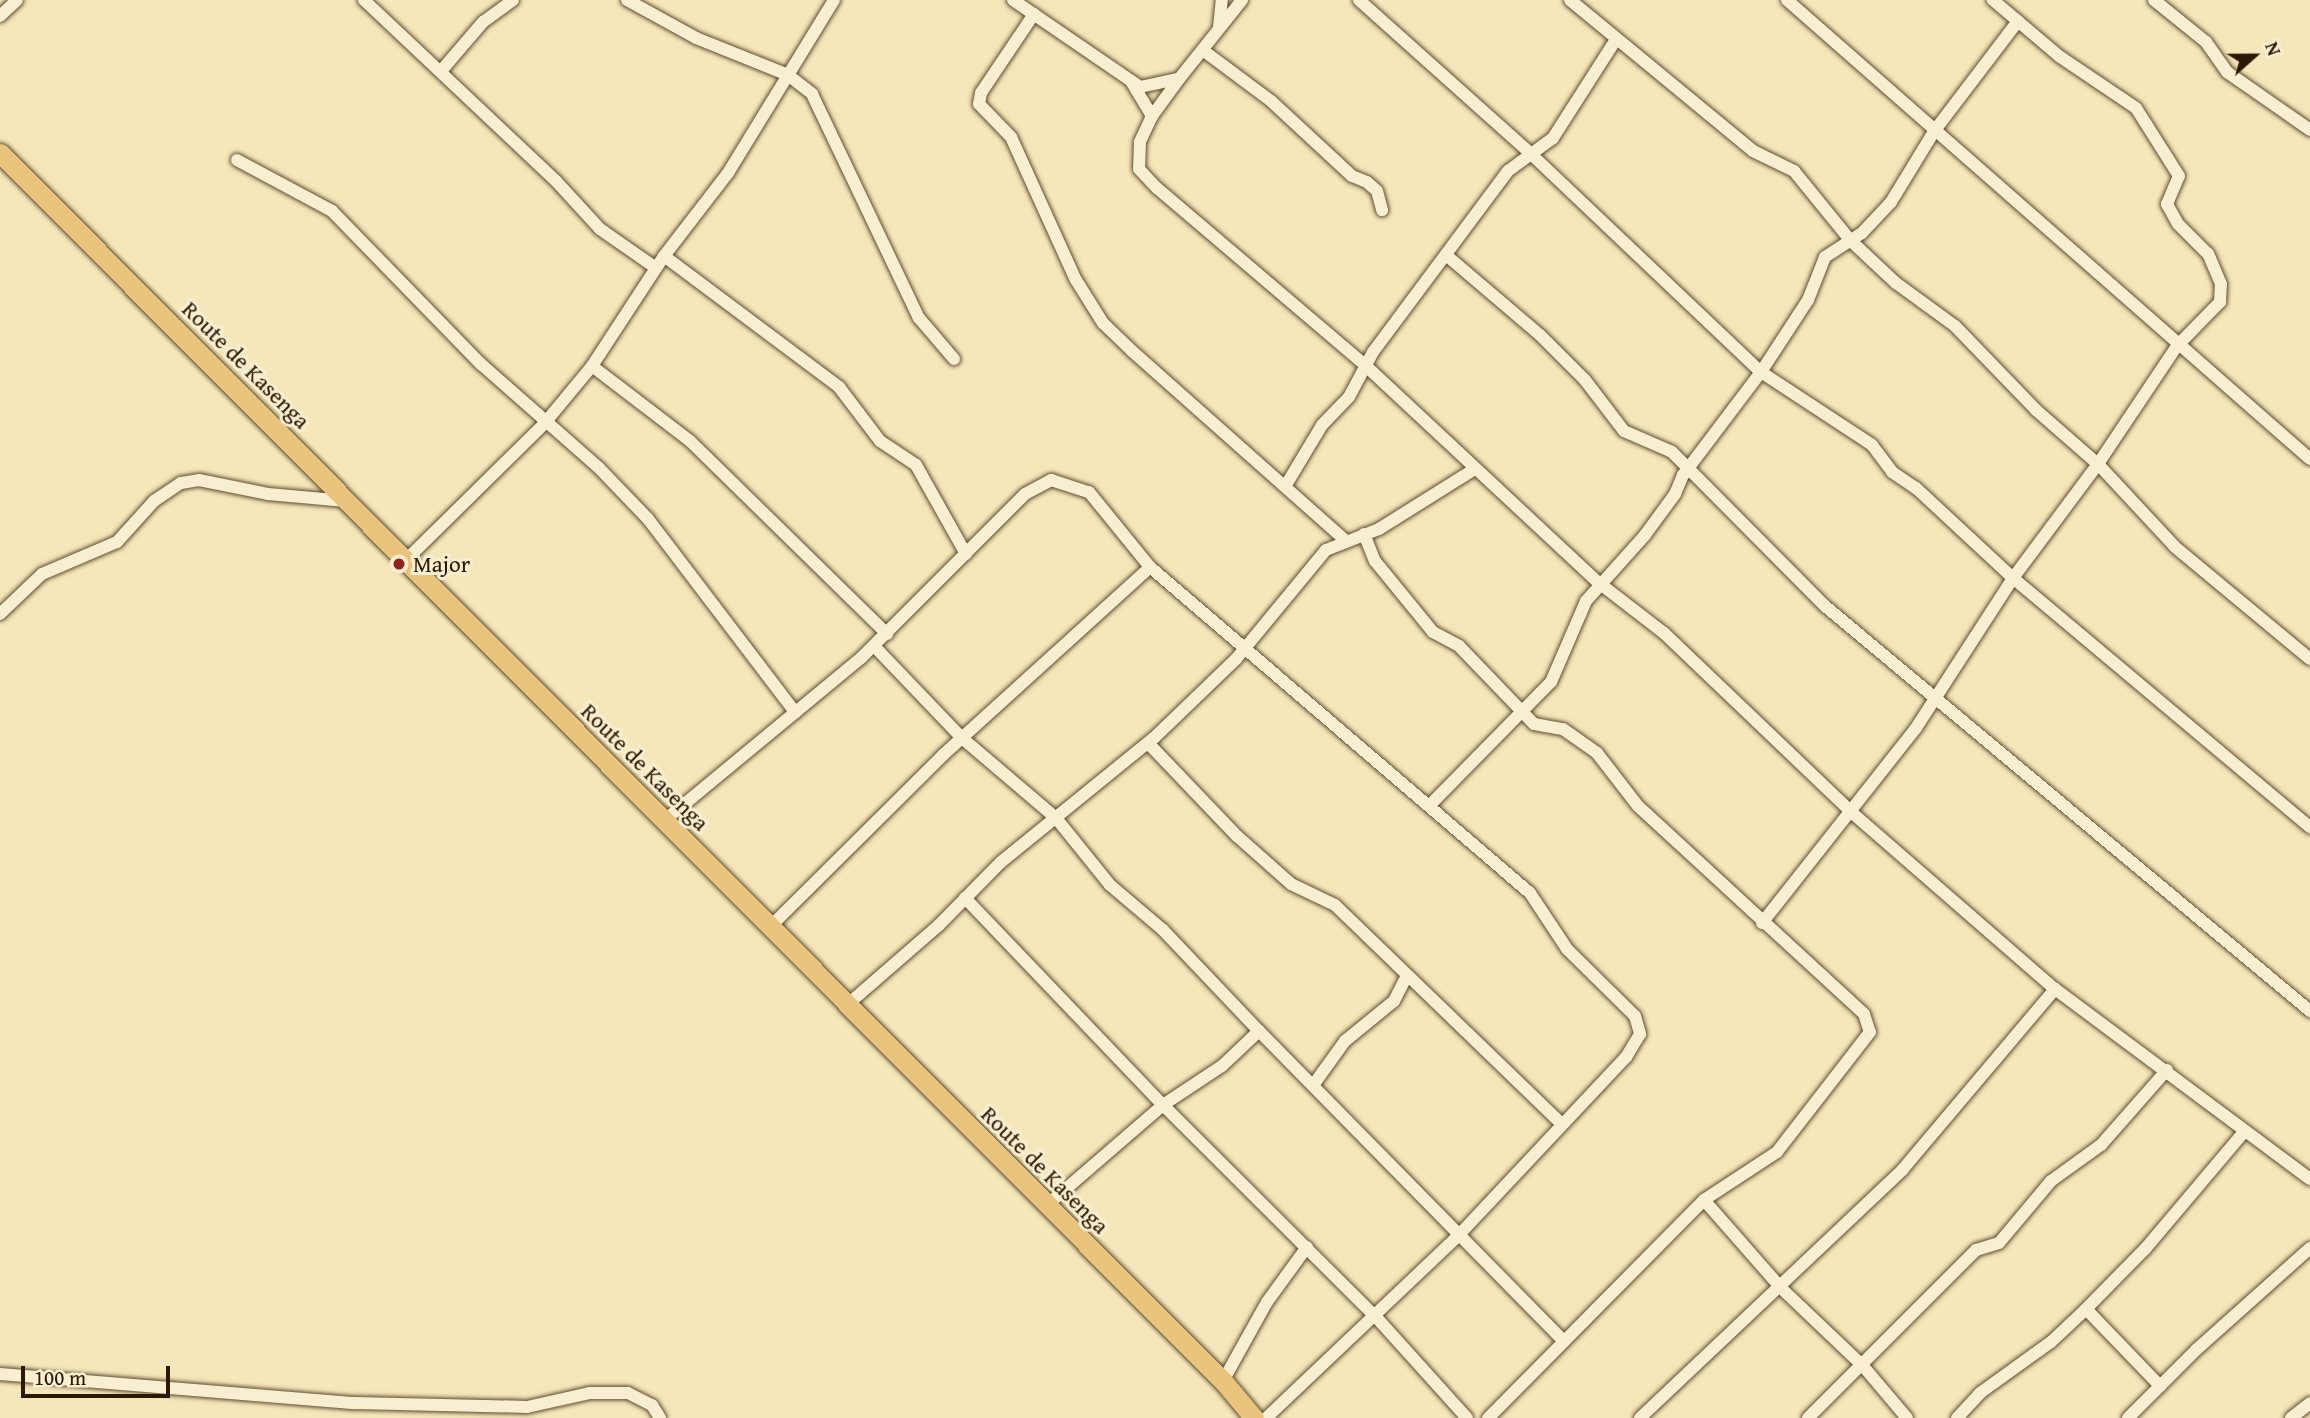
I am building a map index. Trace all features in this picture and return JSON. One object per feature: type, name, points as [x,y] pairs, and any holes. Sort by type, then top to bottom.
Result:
[{"type":"highway","name":"Route de Kasenga","points":[[0,153],[404,562],[665,820],[1223,1381],[1254,1418]]},
{"type":"street","points":[[0,16],[17,0]]},
{"type":"street","points":[[364,0],[442,71],[600,229],[656,268]]},
{"type":"street","points":[[442,71],[484,22],[513,0]]},
{"type":"street","points":[[627,0],[696,38],[788,75],[822,109],[919,317],[954,359]]},
{"type":"street","points":[[404,562],[544,424],[592,366],[664,256],[728,173],[834,0]]},
{"type":"street","points":[[1013,0],[1131,81],[1148,87],[1178,79]]},
{"type":"street","points":[[1219,32],[1223,0]]},
{"type":"street","points":[[1241,0],[1152,116],[1140,142],[1139,169],[1366,366],[1473,470],[1599,583],[1664,633],[1850,811],[2056,989],[2310,1179]]},
{"type":"street","points":[[1359,0],[1531,153],[1761,372],[1872,445],[1892,472],[1916,488],[2012,579],[2310,827]]},
{"type":"street","points":[[1570,0],[1615,41],[1753,151],[1794,171],[1850,240],[1896,283],[1955,326],[2036,410],[2098,464],[2175,548],[2310,659]]},
{"type":"street","points":[[1787,0],[2177,346],[2310,459]]},
{"type":"street","points":[[2154,0],[2206,42],[2227,72],[2310,130]]},
{"type":"street","points":[[1762,923],[1934,700],[2012,579],[2098,464],[2177,346],[2220,302],[2221,284],[2208,254],[2178,224],[2167,204],[2179,176],[2136,108],[2018,22],[1997,1]]},
{"type":"street","points":[[1034,14],[981,93],[979,104],[1011,137],[1076,280],[1103,323],[1346,541]]},
{"type":"street","points":[[1429,806],[1522,715],[1563,662],[1582,611],[1599,583],[1645,535],[1689,469],[1761,372],[1808,300],[1825,257],[1850,240],[1891,202],[1935,130],[2018,22]]},
{"type":"street","points":[[1286,485],[1322,425],[1349,397],[1366,366],[1508,171],[1553,138],[1615,41]]},
{"type":"street","points":[[1204,51],[1271,101],[1352,176],[1367,182],[1377,191],[1382,210]]},
{"type":"street","points":[[1131,81],[1152,116]]},
{"type":"street","points":[[237,160],[332,211],[544,424],[598,468],[648,519],[795,712]]},
{"type":"street","points":[[1446,255],[1541,335],[1624,430],[1672,452],[1825,606],[1934,700],[2310,1011]]},
{"type":"street","points":[[664,256],[839,387],[880,441],[915,465],[966,554]]},
{"type":"street","points":[[592,366],[690,441],[887,635]]},
{"type":"street","points":[[847,1005],[1056,818],[1148,743],[1236,659],[1243,646],[1319,557],[1364,534],[1473,470]]},
{"type":"street","points":[[0,614],[42,574],[117,542],[154,501],[181,483],[200,480],[268,494],[346,501]]},
{"type":"street","points":[[665,820],[887,635],[1025,494],[1051,480],[1089,492],[1150,567],[1530,893],[1567,949],[1635,1016],[1640,1034],[1626,1057],[1459,1235],[1376,1317],[1266,1418]]},
{"type":"street","points":[[1364,534],[1374,561],[1409,599],[1422,620],[1459,646],[1507,693],[1522,715],[1534,724],[1563,729],[1597,753],[1638,806],[1762,923],[1864,1014],[1870,1032],[1777,1152],[1704,1200],[1488,1418]]},
{"type":"street","points":[[770,927],[962,738],[1150,567]]},
{"type":"street","points":[[874,646],[962,738],[1056,818],[1110,885],[1163,930],[1563,1341]]},
{"type":"street","points":[[1148,743],[1237,836],[1291,884],[1335,905],[1406,977],[1468,1030],[1562,1125]]},
{"type":"street","points":[[965,898],[1163,1105],[1376,1317],[1467,1418]]},
{"type":"street","points":[[1314,1084],[1345,1041],[1394,1001],[1406,977]]},
{"type":"street","points":[[1640,1418],[1781,1288],[1941,1128],[2056,989]]},
{"type":"street","points":[[1046,1206],[1163,1105],[1222,1066],[1259,1031]]},
{"type":"street","points":[[1808,1418],[1863,1366],[1976,1250],[1999,1243],[2051,1181],[2101,1145],[2166,1070]]},
{"type":"street","points":[[1957,1418],[1980,1393],[2051,1342],[2086,1309],[2145,1249],[2244,1132]]},
{"type":"street","points":[[1704,1200],[1781,1288],[1863,1366],[1907,1418]]},
{"type":"street","points":[[1223,1381],[1267,1302],[1307,1247]]},
{"type":"street","points":[[2128,1418],[2310,1248]]},
{"type":"street","points":[[2086,1309],[2160,1386]]},
{"type":"street","points":[[0,1374],[355,1403],[527,1407],[590,1393],[628,1392],[652,1405],[660,1418]]},
{"type":"street","points":[[2291,1418],[2310,1403]]},
{"type":"place","name":"Major","points":[[399,564]]}]
